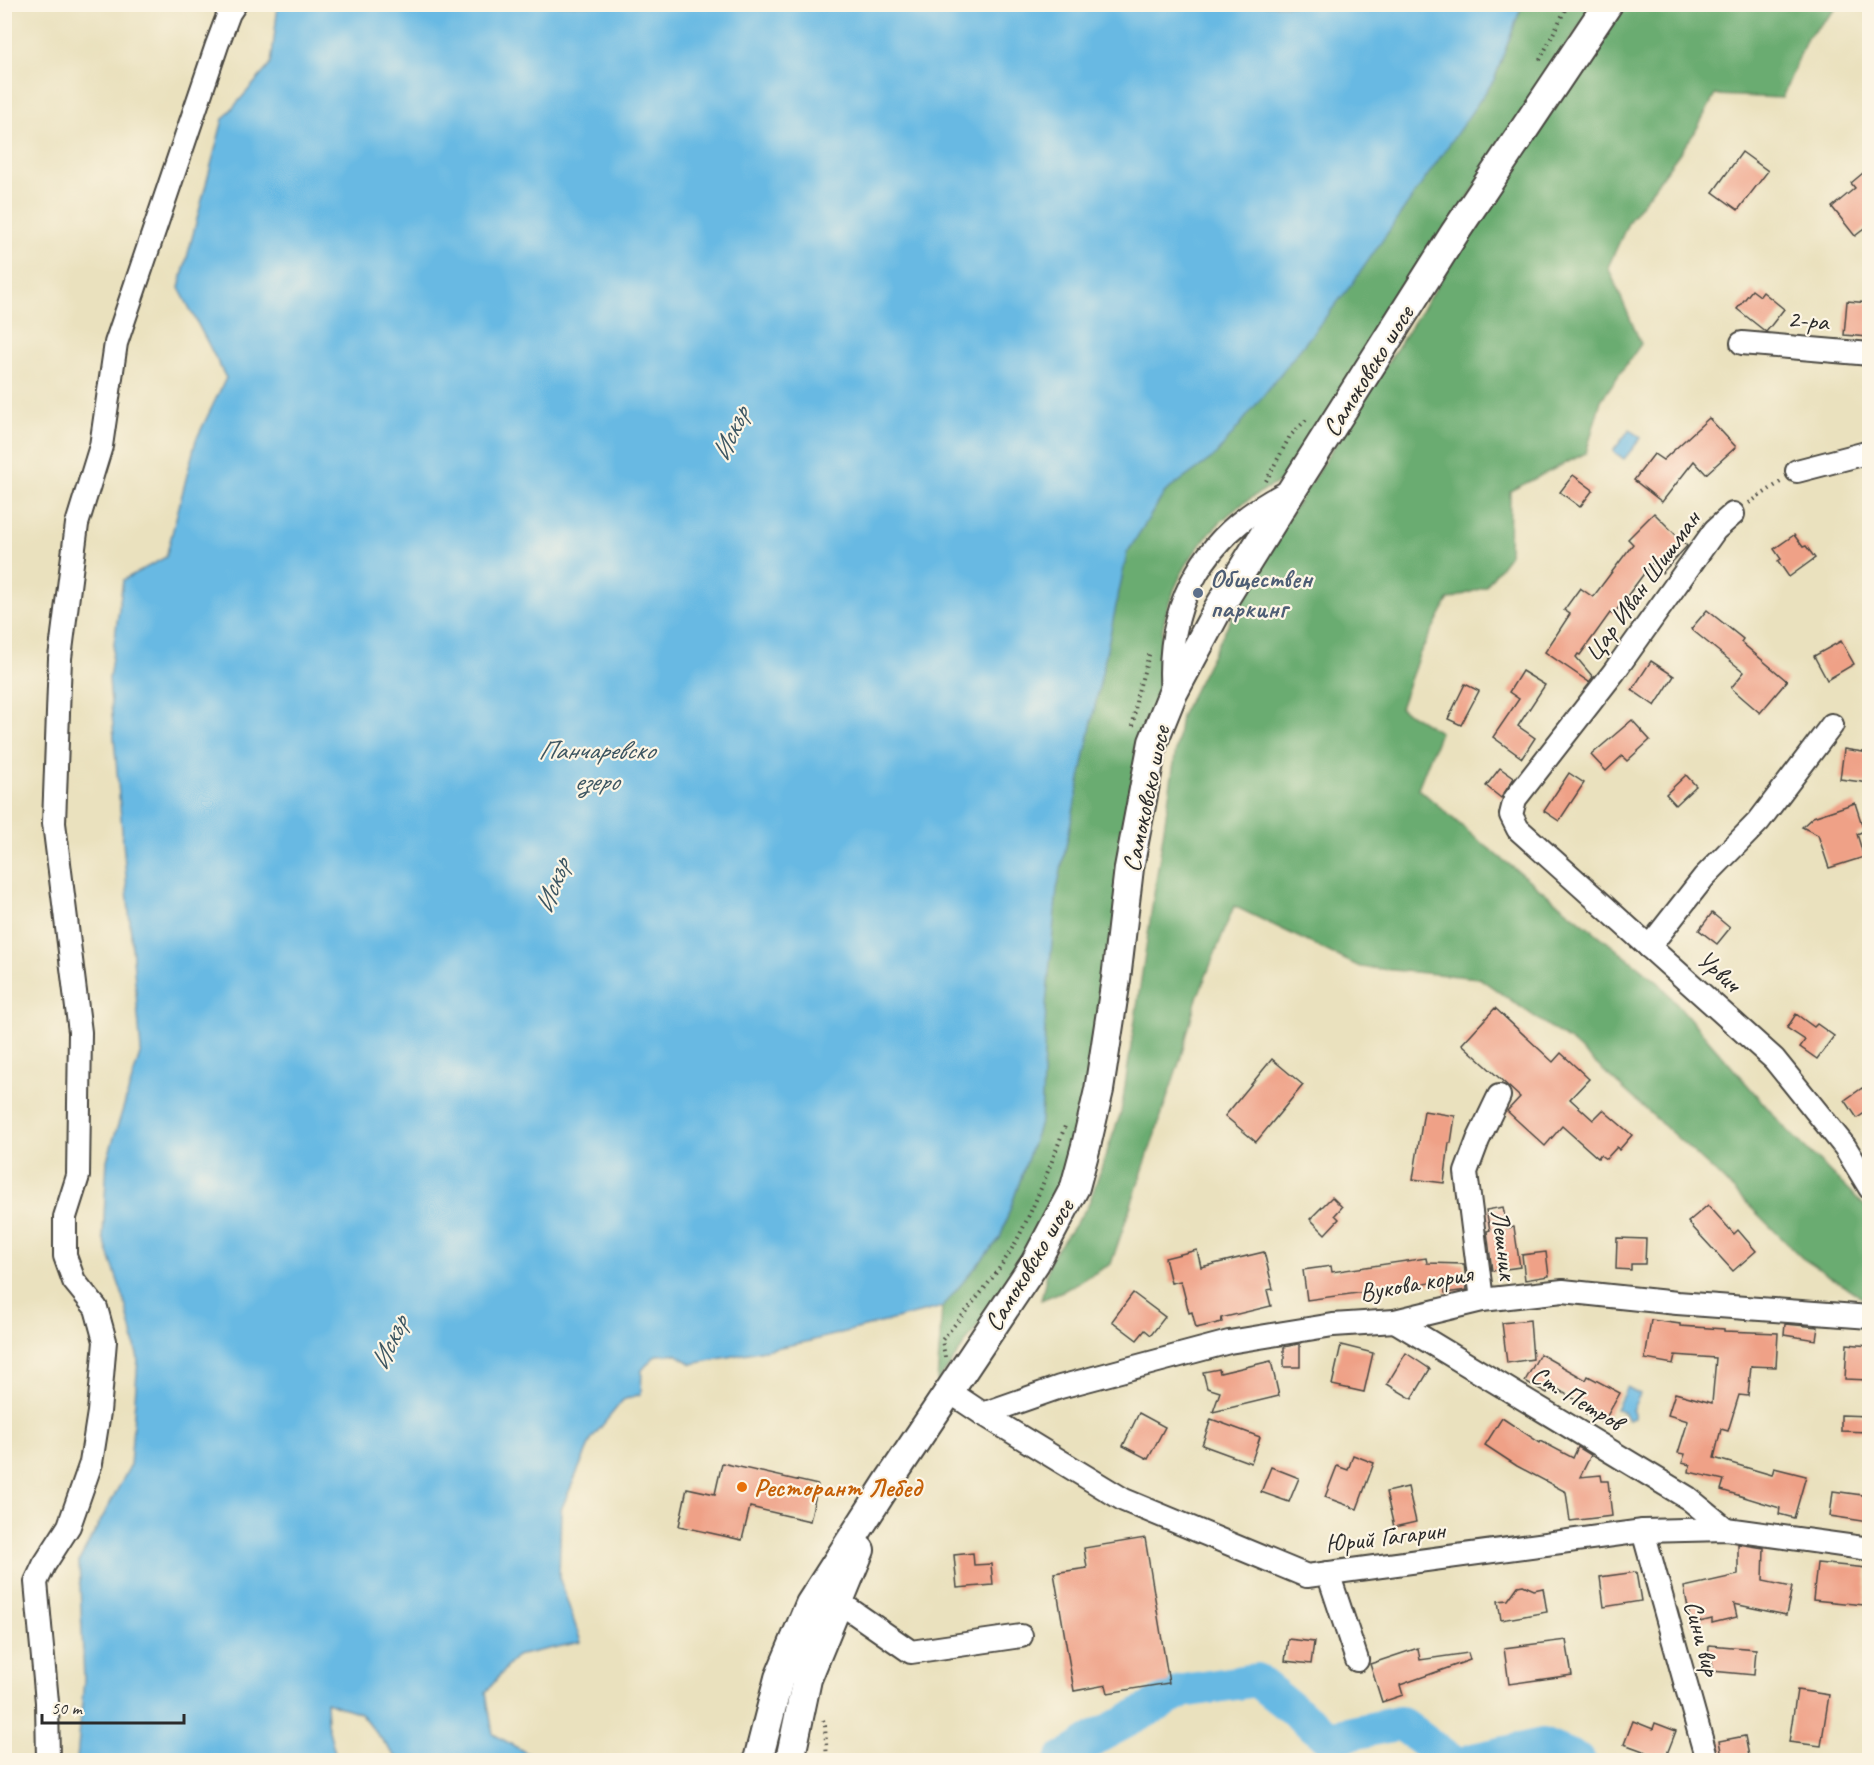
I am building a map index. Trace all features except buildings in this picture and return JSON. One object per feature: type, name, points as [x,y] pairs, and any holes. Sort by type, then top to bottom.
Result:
[{"type":"main road","name":"Самоковско шосе","points":[[758,1761],[779,1678],[810,1604],[889,1481],[1035,1263],[1075,1187],[1099,1090],[1116,979],[1129,868],[1153,742],[1172,695],[1218,609],[1292,490],[1454,234],[1608,4]]},
{"type":"main road","name":"Самоковско шосе","points":[[791,1754],[807,1679],[889,1481]]},
{"type":"street","points":[[48,1761],[47,1702],[36,1582],[69,1526],[91,1463],[99,1412],[105,1341],[96,1308],[74,1281],[65,1256],[65,1217],[78,1176],[80,1032],[54,824],[60,658],[77,524],[101,446],[116,343],[213,56],[229,13],[235,4]]},
{"type":"street","name":"2-ра","points":[[1742,343],[1869,354]]},
{"type":"street","points":[[1797,471],[1869,452]]},
{"type":"street","points":[[1172,695],[1170,673],[1174,629],[1180,608],[1199,568],[1224,536],[1239,522],[1264,504],[1292,490]]},
{"type":"street","name":"Цар Иван Шишман","points":[[1511,815],[1515,799],[1614,672],[1715,530],[1733,514]]},
{"type":"street","points":[[1649,947],[1704,877],[1759,821],[1832,725]]},
{"type":"street","name":"Урвич","points":[[1511,815],[1518,829],[1774,1059],[1845,1147],[1869,1188]]},
{"type":"street","name":"Лешник","points":[[1482,1300],[1467,1172],[1478,1140],[1498,1096]]},
{"type":"street","name":"Вукова кория","points":[[983,1414],[1060,1387],[1229,1342],[1332,1325],[1395,1321],[1482,1300],[1563,1292],[1869,1317]]},
{"type":"street","name":"Ст. Петров","points":[[1395,1321],[1688,1498],[1726,1529]]},
{"type":"street","name":"Юрий Гагарин","points":[[950,1392],[1124,1500],[1307,1576],[1643,1531],[1726,1529],[1869,1549]]},
{"type":"street","name":"Сини вир","points":[[1643,1531],[1707,1761]]},
{"type":"street","points":[[1328,1573],[1357,1660]]},
{"type":"street","points":[[839,1602],[911,1652],[1021,1636]]},
{"type":"path","name":"Цар Иван Шишман","points":[[1733,514],[1797,471]]},
{"type":"path","points":[[1133,729],[1137,695],[1152,647]]},
{"type":"path","points":[[950,1392],[942,1340],[991,1279],[1020,1234],[1055,1154],[1066,1122]]},
{"type":"green space","points":[[1522,5],[1593,5],[1286,479],[1255,496],[1228,516],[1205,538],[1187,564],[1173,593],[1164,623],[1159,657],[1159,692],[1077,1143],[1057,1196],[1024,1261],[937,1383],[942,1307],[1000,1238],[1041,1120],[1046,1005],[1057,889],[1127,553],[1165,492],[1216,455],[1494,80]]},
{"type":"green space","points":[[1617,5],[1840,5],[1807,38],[1782,98],[1715,95],[1695,132],[1629,221],[1608,267],[1641,344],[1601,400],[1586,453],[1510,491],[1509,556],[1485,587],[1448,600],[1419,655],[1400,708],[1440,732],[1418,788],[1472,835],[1659,983],[1784,1127],[1869,1210],[1869,1302],[1802,1258],[1715,1172],[1574,1044],[1479,978],[1360,967],[1234,906],[1196,1001],[1180,1060],[1111,1264],[1065,1290],[1041,1300],[1050,1259],[1088,1206],[1121,1112],[1181,716],[1260,562]]},
{"type":"water","name":"Панчаревско езеро","points":[[278,5],[1522,5],[1494,80],[1352,284],[1216,455],[1165,492],[1127,553],[1057,889],[1046,1005],[1041,1120],[1000,1238],[942,1307],[806,1342],[692,1364],[676,1354],[656,1355],[642,1370],[641,1394],[623,1400],[592,1438],[561,1510],[559,1577],[581,1642],[516,1656],[486,1692],[493,1734],[539,1760],[406,1760],[396,1757],[360,1713],[326,1702],[327,1723],[337,1760],[77,1760],[84,1679],[79,1561],[130,1466],[138,1359],[124,1299],[103,1237],[107,1160],[141,1051],[109,679],[123,580],[166,557],[196,440],[226,378],[179,288],[223,119],[271,64]]},
{"type":"water","points":[[1630,429],[1641,438],[1624,459],[1613,451]]},
{"type":"water","points":[[1627,1387],[1640,1394],[1632,1410],[1634,1418],[1628,1420],[1624,1413],[1616,1409]]},
{"type":"waterway","points":[[1062,1760],[1097,1737],[1183,1691],[1256,1680],[1329,1738],[1400,1723],[1450,1760]]},
{"type":"waterway","points":[[1472,1760],[1542,1745],[1578,1760]]},
{"type":"place","name":"Обществен паркинг","points":[[1198,593]]},
{"type":"place","name":"Ресторант Лебед","points":[[742,1487]]},
{"type":"water label","name":"Искър","points":[[730,434]]},
{"type":"water label","name":"Искър","points":[[552,886]]},
{"type":"water label","name":"Искър","points":[[389,1343]]}]
